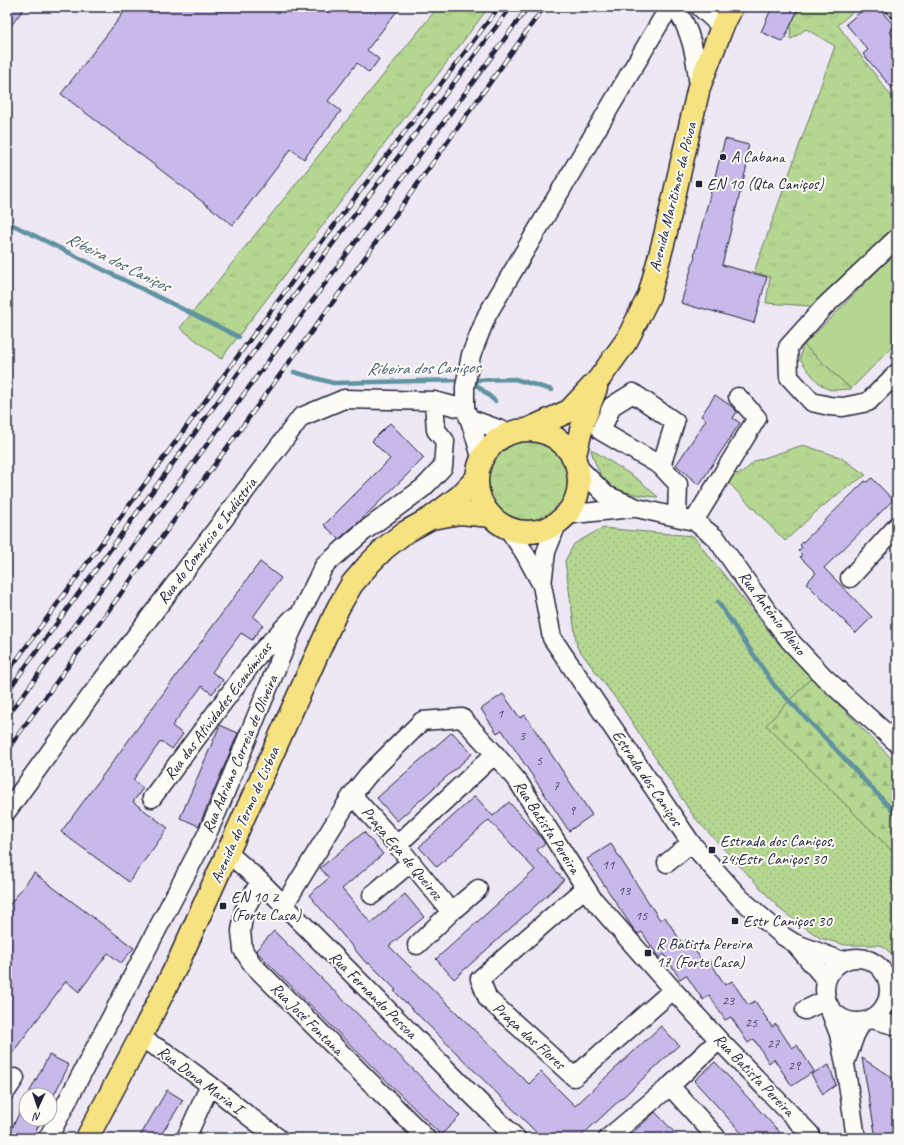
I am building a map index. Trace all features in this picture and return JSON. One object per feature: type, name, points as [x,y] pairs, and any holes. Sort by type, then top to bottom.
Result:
[{"type":"main road","name":"Avenida Marítimos da Póvoa","points":[[519,431],[569,411],[599,379],[627,340],[649,296],[665,236],[699,86],[722,27],[732,7]]},
{"type":"main road","name":"Avenida Marítimos da Póvoa","points":[[575,462],[583,422],[599,379]]},
{"type":"main road","points":[[519,431],[548,434],[565,445],[575,462],[579,482],[575,501],[561,520],[546,528],[526,532],[499,522],[480,499],[479,469],[492,443],[519,431]]},
{"type":"main road","name":"Avenida do Termo de Lisboa","points":[[87,1138],[140,1038],[176,965],[338,608],[352,584],[370,562],[385,548],[404,533],[431,518],[460,496],[479,469]]},
{"type":"main road","name":"Avenida do Termo de Lisboa","points":[[431,518],[460,513],[499,522]]},
{"type":"street","points":[[479,469],[475,440],[467,414],[466,380],[471,355],[487,315],[658,25],[672,7],[681,16],[695,52],[699,86]]},
{"type":"street","points":[[700,7],[722,27]]},
{"type":"street","points":[[897,238],[824,307],[788,347],[789,377],[812,402],[830,406],[844,406],[868,402],[897,373]]},
{"type":"street","points":[[694,521],[756,418],[738,398]]},
{"type":"street","name":"Rua do Comércio e Indústria","points":[[7,811],[92,694],[301,417],[344,399],[434,401],[467,414],[519,431]]},
{"type":"street","name":"Rua Adriano Correia de Oliveira","points":[[48,1138],[206,836],[292,630],[324,566],[363,532],[423,488],[443,467],[445,441],[436,430],[434,401]]},
{"type":"street","name":"Rua António Aleixo","points":[[575,462],[606,495],[637,508],[694,521],[716,538],[790,641],[824,677],[897,743]]},
{"type":"street","points":[[661,466],[678,484],[677,517]]},
{"type":"street","name":"Rua António Aleixo","points":[[561,520],[594,511],[637,508]]},
{"type":"street","name":"Estrada dos Caniços","points":[[561,520],[546,552],[542,585],[552,638],[691,843],[740,898],[783,936],[794,943],[842,961],[852,958],[863,958],[874,962],[882,969],[887,979],[892,1007],[884,1008],[879,1014],[867,1021],[855,1035],[845,1064]]},
{"type":"street","name":"Estrada dos Caniços","points":[[499,522],[524,552],[542,585]]},
{"type":"street","points":[[850,578],[897,526]]},
{"type":"street","name":"Rua das Atividades Económicas","points":[[152,798],[259,654],[303,608]]},
{"type":"street","name":"Rua Batista Pereira","points":[[284,904],[352,795],[368,775],[422,721],[462,718],[519,782],[592,898],[719,1040],[810,1134],[810,1138]]},
{"type":"street","points":[[397,844],[495,754]]},
{"type":"street","name":"Praça Eça de Queiroz","points":[[352,795],[397,844],[451,912]]},
{"type":"street","points":[[217,812],[241,823]]},
{"type":"street","points":[[667,863],[691,843]]},
{"type":"street","name":"Rua Fernando Pessoa","points":[[228,853],[284,904],[462,1086],[516,1138]]},
{"type":"street","points":[[372,895],[411,862]]},
{"type":"street","name":"Rua José Fontana","points":[[260,881],[244,911],[241,931],[243,950],[246,955],[253,965],[426,1138]]},
{"type":"street","name":"Praça das Flores","points":[[586,888],[480,980],[488,999],[574,1077],[673,990]]},
{"type":"street","name":"Praça Eça de Queiroz","points":[[417,945],[451,912],[478,889]]},
{"type":"street","name":"Estrada dos Caniços","points":[[794,943],[826,980]]},
{"type":"street","points":[[842,961],[829,972],[824,988],[827,1003],[839,1034],[856,1138]]},
{"type":"street","points":[[805,1010],[827,1003]]},
{"type":"street","points":[[827,1003],[834,1013],[842,1019],[852,1022],[867,1021],[897,1026]]},
{"type":"street","name":"Rua Dona Maria I","points":[[140,1038],[165,1052],[278,1138]]},
{"type":"street","points":[[608,1138],[670,1086],[719,1040]]},
{"type":"street","points":[[186,1138],[210,1085]]},
{"type":"street","points":[[670,1086],[717,1138]]},
{"type":"green space","points":[[438,7],[489,7],[221,359],[180,328]]},
{"type":"green space","points":[[800,7],[858,7],[838,25],[897,104],[897,234],[824,307],[766,303],[770,277],[754,272],[835,46],[806,29],[790,40],[791,25]]},
{"type":"green space","points":[[897,251],[897,342],[851,389],[804,345]]},
{"type":"green space","points":[[804,345],[851,389],[830,390],[820,384],[812,376],[800,359]]},
{"type":"green space","points":[[528,438],[544,441],[557,450],[566,463],[569,479],[566,495],[557,508],[544,517],[528,520],[512,517],[499,508],[490,495],[487,479],[490,463],[499,450],[512,441]]},
{"type":"green space","points":[[803,445],[840,457],[866,475],[843,490],[816,512],[785,541],[721,475],[742,473],[755,461]]},
{"type":"green space","points":[[591,449],[639,480],[658,497],[626,492],[609,485],[599,472]]},
{"type":"green space","points":[[602,528],[693,536],[779,644],[812,677],[766,725],[897,856],[897,958],[881,945],[845,945],[820,938],[782,911],[694,817],[622,707],[577,647],[565,561],[574,544]]},
{"type":"green space","points":[[812,677],[897,764],[897,856],[766,725]]},
{"type":"building","points":[[7,7],[25,7],[7,31]]},
{"type":"building","points":[[128,7],[400,7],[367,50],[379,59],[369,73],[357,63],[328,101],[341,111],[304,159],[291,149],[233,225],[61,94]]},
{"type":"building","points":[[772,7],[799,7],[783,42],[761,32]]},
{"type":"building","points":[[866,7],[878,7],[895,27],[890,32],[897,41],[897,94],[863,54],[868,50],[846,24]]},
{"type":"building","points":[[725,139],[749,145],[747,152],[750,153],[722,265],[767,277],[754,323],[681,303],[695,256],[694,255]]},
{"type":"building","points":[[715,395],[734,408],[737,412],[733,418],[740,423],[699,485],[676,465],[706,420],[701,416]]},
{"type":"building","points":[[390,423],[424,458],[361,520],[339,539],[324,525],[390,459],[372,441]]},
{"type":"building","points":[[872,478],[893,500],[824,568],[872,617],[856,633],[806,583],[816,573],[800,557],[802,555],[798,551],[802,547],[800,545],[865,481],[867,482]]},
{"type":"building","points":[[260,562],[281,578],[253,617],[263,625],[252,640],[241,633],[212,672],[223,680],[212,694],[202,686],[172,726],[183,734],[172,749],[161,741],[133,780],[143,788],[133,802],[168,828],[129,882],[61,832]]},
{"type":"building","points":[[503,694],[520,718],[525,715],[592,815],[569,831],[502,730],[497,733],[481,709]]},
{"type":"building","points":[[220,725],[238,733],[199,826],[180,818]]},
{"type":"building","points":[[452,732],[472,754],[397,821],[377,798]]},
{"type":"building","points":[[475,796],[493,816],[509,802],[545,843],[537,850],[564,880],[454,979],[436,959],[535,870],[489,820],[437,867],[419,847]]},
{"type":"building","points":[[364,832],[383,854],[342,889],[371,923],[405,894],[424,917],[389,946],[529,1084],[541,1072],[575,1106],[661,1026],[679,1045],[579,1138],[542,1138],[394,991],[396,990],[369,963],[367,964],[309,895],[329,878],[320,868]]},
{"type":"building","points":[[611,844],[660,920],[665,917],[682,943],[688,939],[704,964],[709,960],[725,985],[732,981],[748,1005],[755,1001],[772,1027],[776,1024],[792,1048],[797,1045],[814,1071],[792,1086],[774,1059],[769,1063],[754,1039],[748,1043],[731,1017],[725,1020],[709,995],[703,1000],[686,975],[680,979],[664,954],[659,958],[642,932],[638,934],[632,927],[587,859]]},
{"type":"building","points":[[34,873],[134,948],[121,963],[108,953],[79,992],[66,981],[7,1060],[7,908]]},
{"type":"building","points":[[274,931],[460,1116],[441,1135],[257,952],[256,950]]},
{"type":"building","points":[[49,1055],[69,1065],[58,1087],[32,1087]]},
{"type":"building","points":[[862,1058],[897,1081],[897,1138],[876,1138]]},
{"type":"building","points":[[715,1062],[785,1138],[746,1138],[694,1081]]},
{"type":"building","points":[[829,1065],[836,1085],[823,1094],[811,1074]]},
{"type":"building","points":[[167,1090],[183,1100],[159,1138],[139,1138]]},
{"type":"building","points":[[655,1112],[680,1138],[627,1138],[653,1114]]},
{"type":"building","points":[[18,1115],[18,1127],[38,1127],[32,1138],[7,1138]]},
{"type":"waterway","name":"Ribeira dos Caniços","points":[[7,222],[239,337]]},
{"type":"waterway","name":"Ribeira dos Caniços","points":[[294,372],[333,383],[462,380]]},
{"type":"waterway","name":"Ribeira dos Caniços","points":[[471,380],[515,379],[552,390]]},
{"type":"waterway","points":[[471,380],[495,401]]},
{"type":"waterway","points":[[718,602],[774,685],[897,815]]},
{"type":"railway","points":[[7,673],[305,264],[499,7]]},
{"type":"railway","points":[[7,692],[313,270],[511,7]]},
{"type":"railway","points":[[7,717],[528,7]]},
{"type":"railway","points":[[7,750],[341,291],[544,7]]},
{"type":"place","name":"A Cabana","points":[[723,157]]},
{"type":"place","name":"EN 10 (Qta Caniços)","points":[[699,184]]},
{"type":"place","name":"Estrada dos Caniços, 24;Estr Caniços 30","points":[[712,850]]},
{"type":"place","name":"EN 10 2 (Forte Casa)","points":[[223,906]]},
{"type":"place","name":"Estr Caniços 30","points":[[735,921]]},
{"type":"place","name":"R Batista Pereira 17 (Forte Casa)","points":[[648,953]]}]
